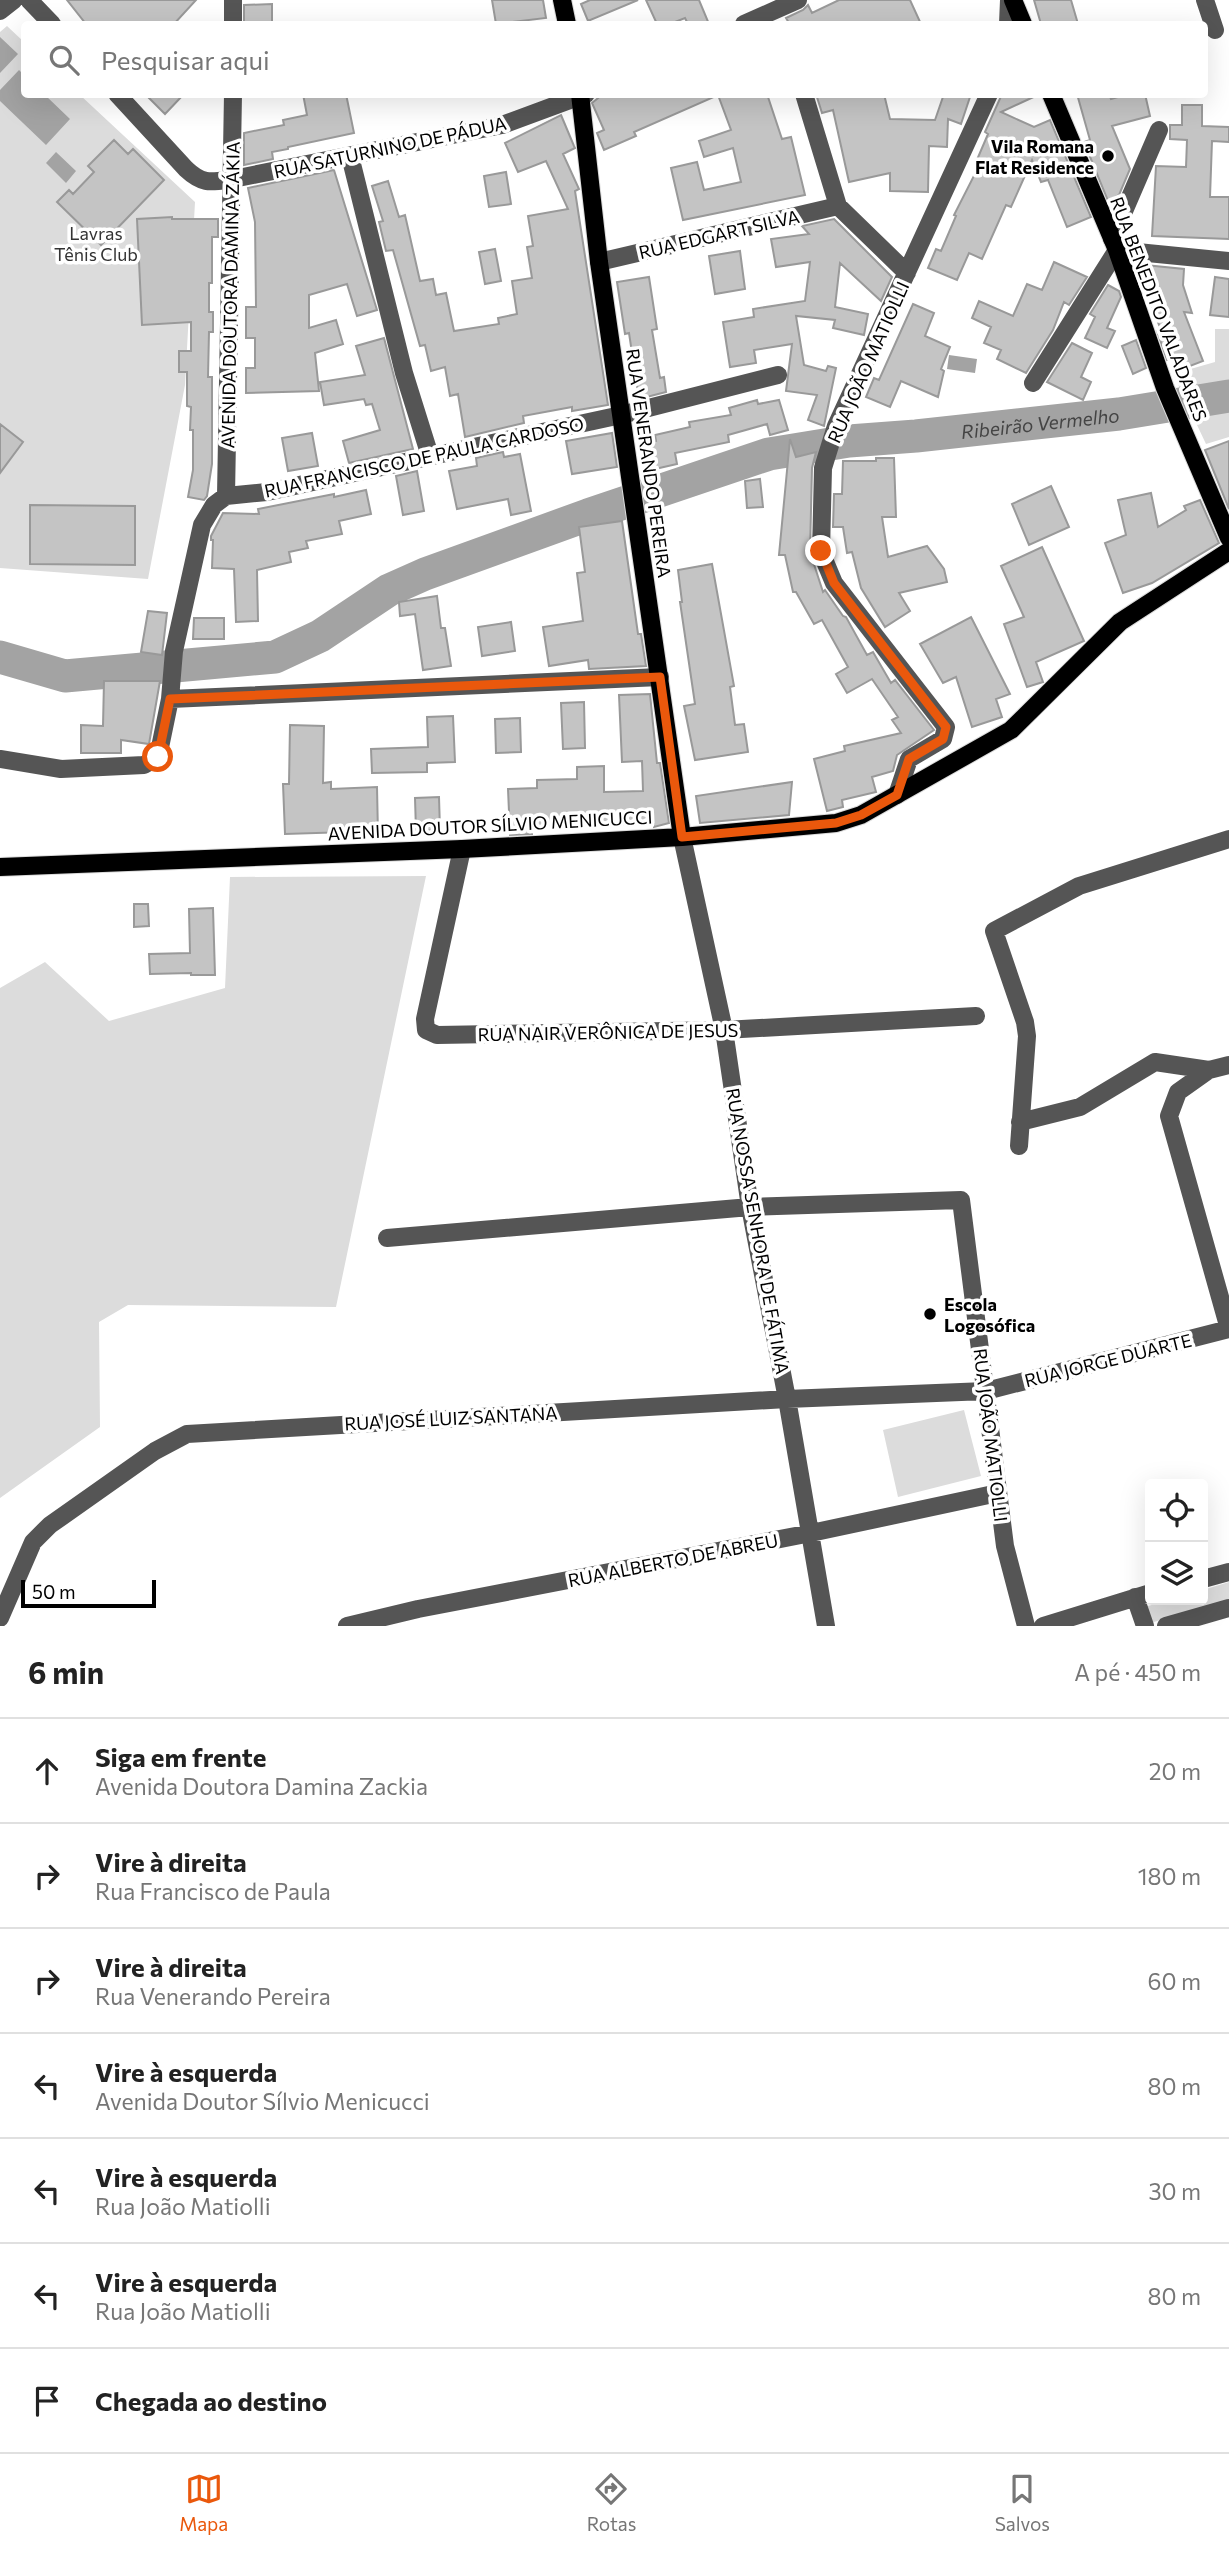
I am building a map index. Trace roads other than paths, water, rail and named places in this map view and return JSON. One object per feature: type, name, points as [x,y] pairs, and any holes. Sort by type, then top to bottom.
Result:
[{"type":"main road","points":[[562,0],[566,21]]},
{"type":"main road","points":[[1011,0],[1022,21]]},
{"type":"main road","name":"RUA VENERANDO PEREIRA","points":[[582,98],[600,262],[682,837]]},
{"type":"main road","name":"RUA BENEDITO VALADARES","points":[[1053,98],[1114,245],[1165,388],[1229,538]]},
{"type":"main road","name":"AVENIDA DOUTOR SÍLVIO MENICUCCI","points":[[0,867],[462,849],[682,837],[836,823],[861,815],[1011,730],[1120,622],[1229,551]]},
{"type":"street","points":[[0,11],[14,0]]},
{"type":"street","points":[[29,0],[49,21]]},
{"type":"street","points":[[233,0],[233,21]]},
{"type":"street","points":[[752,21],[779,11],[797,0]]},
{"type":"street","points":[[1008,21],[1011,0]]},
{"type":"street","points":[[1205,0],[1215,30]]},
{"type":"street","name":"RUA SATURNINO DE PÁDUA","points":[[121,98],[198,180],[207,182],[502,125],[574,98]]},
{"type":"street","name":"AVENIDA DOUTORA DAMINA ZÁKIA","points":[[226,496],[233,98]]},
{"type":"street","points":[[805,98],[838,206],[908,273]]},
{"type":"street","name":"RUA JOÃO MATIOLLI","points":[[897,795],[909,759],[943,739],[946,727],[834,583],[821,551],[823,468],[836,426],[987,98]]},
{"type":"street","points":[[1033,383],[1114,245],[1160,130]]},
{"type":"street","points":[[350,156],[404,373],[430,456]]},
{"type":"street","name":"RUA EDGART SILVA","points":[[600,262],[838,206]]},
{"type":"street","points":[[1114,245],[1229,261]]},
{"type":"street","name":"RUA FRANCISCO DE PAULA CARDOSO","points":[[226,496],[267,492],[621,415],[778,375]]},
{"type":"street","points":[[0,759],[61,769],[144,765],[158,757],[170,699],[174,651],[202,525],[214,505],[226,496]]},
{"type":"street","points":[[170,699],[660,677]]},
{"type":"street","name":"RUA NOSSA SENHORA DE FÁTIMA","points":[[682,837],[724,1030],[750,1206],[788,1399],[826,1626]]},
{"type":"street","points":[[1019,1146],[1027,1036],[1025,1022],[994,930],[1080,886],[1229,839]]},
{"type":"street","name":"RUA NAIR VERÔNICA DE JESUS","points":[[462,849],[425,1019],[426,1030],[437,1035],[724,1030],[976,1016]]},
{"type":"street","points":[[1020,1122],[1080,1107],[1155,1062],[1209,1070]]},
{"type":"street","points":[[1229,1065],[1209,1070],[1178,1092],[1169,1116],[1229,1329]]},
{"type":"street","name":"RUA JOÃO MATIOLLI","points":[[750,1206],[961,1200],[1005,1546],[1027,1626]]},
{"type":"street","points":[[387,1238],[750,1206]]},
{"type":"street","name":"RUA JORGE DUARTE","points":[[986,1391],[1229,1329]]},
{"type":"street","name":"RUA JOSÉ LUIZ SANTANA","points":[[0,1618],[33,1542],[50,1525],[155,1451],[187,1434],[788,1399],[986,1391]]},
{"type":"street","name":"RUA ALBERTO DE ABREU","points":[[347,1626],[418,1609],[811,1533],[998,1493]]},
{"type":"street","points":[[1208,1578],[1229,1572]]},
{"type":"street","points":[[1043,1626],[1142,1595],[1144,1626]]},
{"type":"street","points":[[1166,1626],[1229,1608]]},
{"type":"waterway","name":"Ribeirão Vermelho","points":[[0,657],[65,676],[275,657],[320,636],[389,590],[425,574],[769,454],[849,441],[1119,414],[1229,396]]},
{"type":"place","name":"Vila Romana Flat Residence","points":[[1108,156]]},
{"type":"place","name":"Escola Logosófica","points":[[930,1314]]},
{"type":"park label","name":"Lavras Tênis Club","points":[[96,243]]}]
